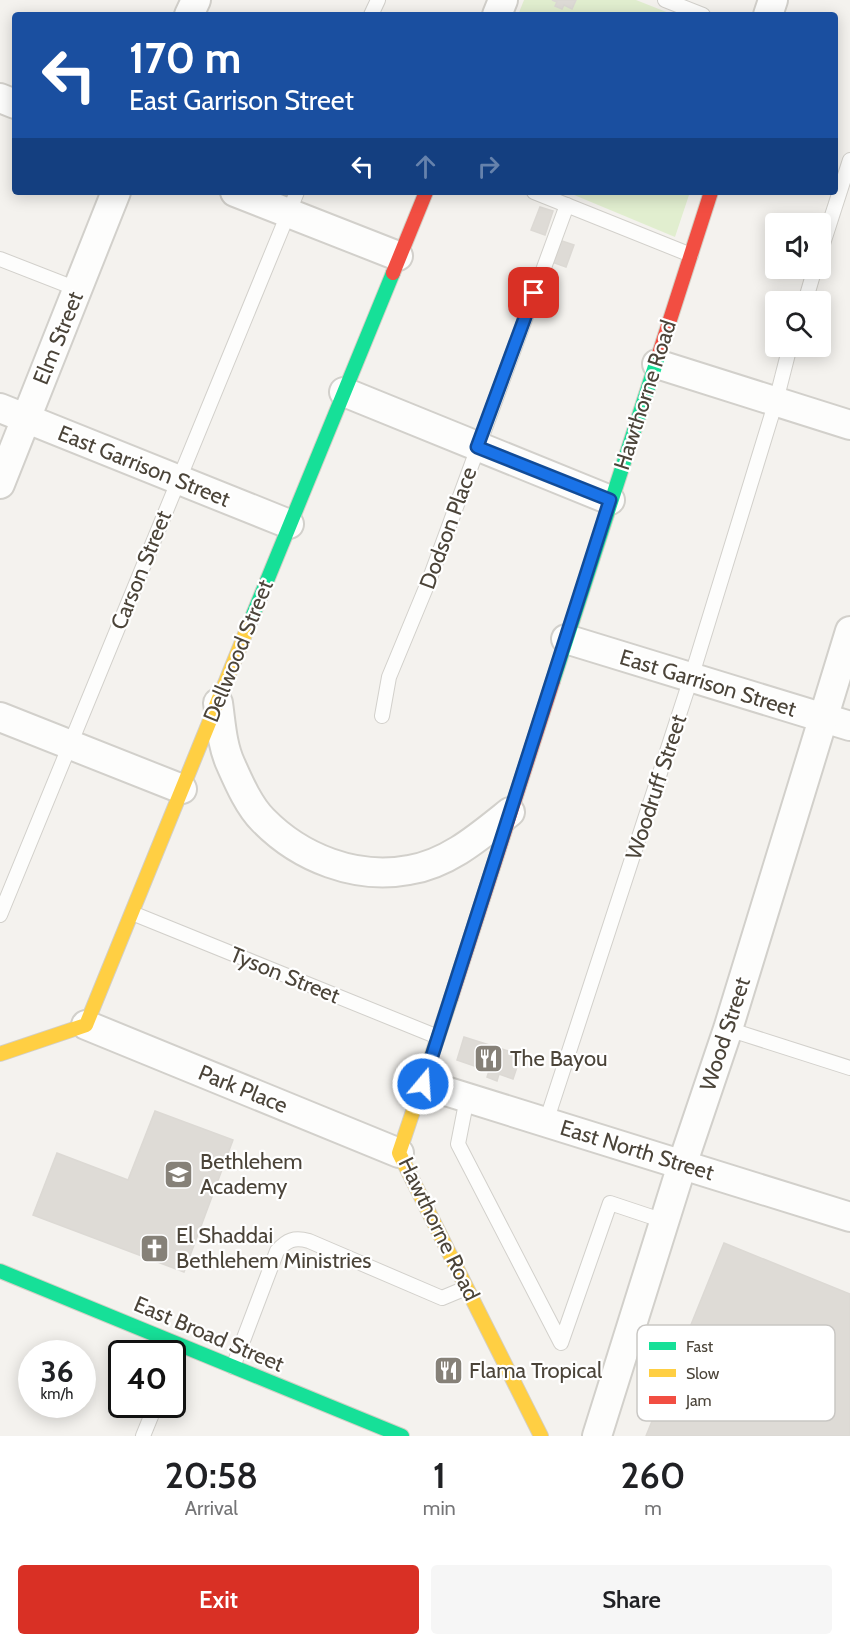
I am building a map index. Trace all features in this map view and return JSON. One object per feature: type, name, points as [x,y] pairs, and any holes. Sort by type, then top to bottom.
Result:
[{"type":"street","name":"Elm Street","points":[[0,484],[13,413],[77,289],[115,195]]},
{"type":"street","points":[[253,195],[292,202],[399,256]]},
{"type":"street","name":"Dellwood Street","points":[[86,1025],[218,703],[288,524],[425,195]]},
{"type":"street","name":"Hawthorne Road","points":[[541,1436],[399,1153],[710,195]]},
{"type":"street","points":[[657,364],[850,425]]},
{"type":"street","points":[[344,392],[610,500]]},
{"type":"street","name":"East Garrison Street","points":[[13,413],[288,524]]},
{"type":"street","name":"Wood Street","points":[[597,1436],[682,1165],[728,1029],[850,631]]},
{"type":"street","name":"East Garrison Street","points":[[566,639],[850,726]]},
{"type":"street","points":[[218,703],[225,747],[231,766],[262,819],[282,837],[323,860],[344,868],[364,872],[408,870],[436,862],[465,846],[510,812]]},
{"type":"street","points":[[0,717],[182,789]]},
{"type":"street","points":[[0,1054],[86,1025]]},
{"type":"street","name":"Park Place","points":[[86,1025],[399,1153]]},
{"type":"street","name":"East North Street","points":[[423,1084],[850,1217]]},
{"type":"street","name":"East Broad Street","points":[[0,1271],[178,1349],[233,1367],[402,1436]]},
{"type":"lane","points":[[665,0],[695,12]]},
{"type":"lane","points":[[831,219],[850,160]]},
{"type":"lane","points":[[542,195],[691,255]]},
{"type":"lane","name":"Carson Street","points":[[0,915],[292,202]]},
{"type":"lane","name":"Dodson Place","points":[[382,716],[389,677],[430,578],[567,205]]},
{"type":"lane","points":[[0,259],[77,289]]},
{"type":"lane","name":"Woodruff Street","points":[[546,1122],[691,678],[776,401],[787,357]]},
{"type":"lane","name":"Tyson Street","points":[[132,912],[438,1037]]},
{"type":"lane","points":[[728,1029],[850,1068]]},
{"type":"lane","points":[[467,1098],[458,1144],[561,1343],[610,1203],[664,1221]]},
{"type":"lane","points":[[233,1367],[277,1251],[286,1241],[299,1238],[309,1241],[442,1298],[466,1288]]},
{"type":"lane","points":[[143,1436],[150,1418]]},
{"type":"green space","points":[[524,0],[636,0],[666,12],[519,12]]},
{"type":"green space","points":[[574,195],[689,195],[675,237]]},
{"type":"building","points":[[552,0],[576,0],[572,9],[564,5],[562,9],[555,6],[557,2]]},
{"type":"building","points":[[540,207],[553,211],[545,235],[531,230]]},
{"type":"building","points":[[559,240],[574,245],[566,267],[552,262]]},
{"type":"building","name":"The Bayou","points":[[464,1037],[521,1055],[513,1079],[499,1074],[497,1081],[487,1077],[489,1071],[457,1060]]},
{"type":"building","points":[[155,1111],[233,1140],[184,1272],[33,1215],[57,1153],[128,1180]]},
{"type":"building","points":[[724,1243],[850,1294],[850,1436],[646,1436],[652,1421],[835,1421],[835,1325],[691,1325]]},
{"type":"traffic: fast","points":[[248,627],[393,273]]},
{"type":"traffic: fast","points":[[553,681],[659,354]]},
{"type":"traffic: fast","points":[[0,1271],[402,1436]]},
{"type":"traffic: slow","points":[[0,1054],[86,1025],[248,627]]},
{"type":"traffic: slow","points":[[451,998],[399,1153],[541,1436]]},
{"type":"traffic: jam","points":[[393,273],[425,195]]},
{"type":"traffic: jam","points":[[659,354],[710,195]]},
{"type":"traffic: jam","points":[[451,998],[553,681]]},
{"type":"place","name":"The Bayou","points":[[489,1058]]},
{"type":"place","name":"Bethlehem Academy","points":[[179,1174]]},
{"type":"place","name":"El Shaddai Bethlehem Ministries","points":[[155,1248]]},
{"type":"place","name":"Flama Tropical","points":[[448,1370]]},
{"type":"route","points":[[423,1084],[610,500],[477,447],[534,293]]}]
